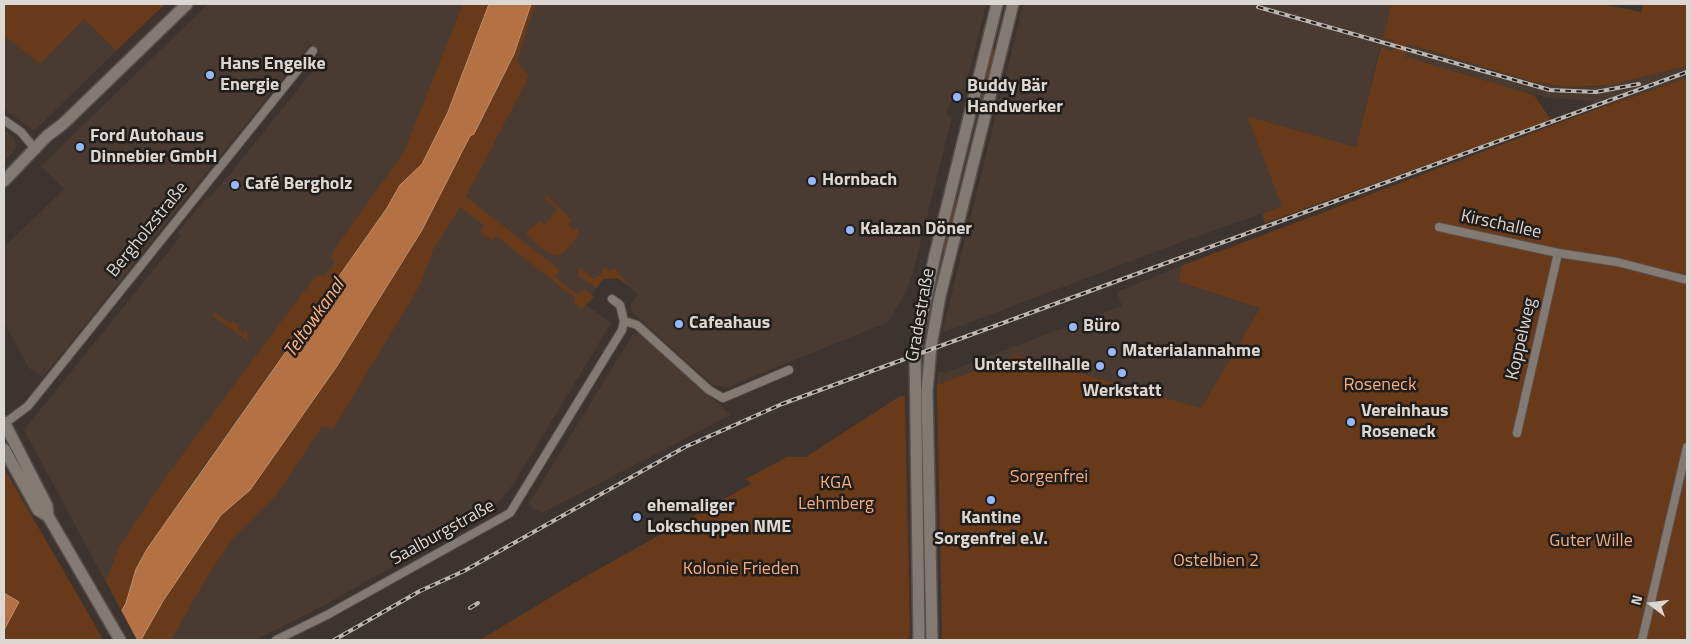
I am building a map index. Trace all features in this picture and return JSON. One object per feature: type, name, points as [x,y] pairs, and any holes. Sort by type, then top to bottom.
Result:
[{"type":"main road","points":[[4,181],[37,149],[52,141],[58,135],[62,124],[187,4]]},
{"type":"main road","name":"Gradestraße","points":[[919,640],[915,350],[935,255],[997,4]]},
{"type":"main road","name":"Gradestraße","points":[[932,640],[927,392],[931,346],[943,287],[1013,4]]},
{"type":"main road","points":[[4,423],[47,506],[48,516],[99,600],[120,640]]},
{"type":"main road","points":[[4,448],[38,510],[48,516]]},
{"type":"street","name":"Bergholzstraße","points":[[4,423],[28,406],[313,51]]},
{"type":"street","points":[[4,120],[21,132],[37,149]]},
{"type":"street","name":"Kirschallee","points":[[1439,227],[1558,253],[1616,262],[1687,280]]},
{"type":"street","name":"Koppelweg","points":[[1516,433],[1558,253]]},
{"type":"street","points":[[612,299],[620,304],[624,321],[637,325],[709,390],[723,398],[788,370]]},
{"type":"street","name":"Saalburgstraße","points":[[276,640],[327,615],[510,513],[619,337],[624,321]]},
{"type":"street","points":[[1642,640],[1687,447]]},
{"type":"shaded area","points":[[208,4],[986,4],[964,93],[956,89],[946,114],[952,117],[913,272],[906,292],[888,322],[728,387],[713,385],[632,312],[631,304],[638,294],[618,278],[603,279],[585,304],[611,323],[516,480],[505,495],[482,517],[317,609],[255,640],[137,640],[24,430],[176,242],[181,235],[178,232],[207,197],[210,198],[324,57],[310,44],[43,377],[29,368],[4,323],[4,247],[64,189],[41,166]]},
{"type":"shaded area","points":[[1023,4],[1391,4],[1383,38],[1395,41],[1392,52],[1380,46],[1356,147],[1248,116],[1283,206],[1173,245],[942,333]]},
{"type":"shaded area","points":[[84,19],[116,51],[34,131],[4,109],[4,36],[40,64]]},
{"type":"shaded area","points":[[1408,44],[1534,82],[1556,86],[1594,87],[1624,82],[1687,66],[1687,78],[1596,109],[1593,101],[1548,98],[1461,75],[1404,57]]},
{"type":"shaded area","points":[[4,130],[15,138],[16,149],[4,161]]},
{"type":"shaded area","points":[[1181,266],[1179,282],[1260,308],[1201,408],[1017,355],[937,385],[938,371],[944,373],[1122,306],[1117,292]]},
{"type":"shaded area","points":[[639,333],[731,415],[542,513],[528,505],[633,334]]},
{"type":"green space","points":[[4,4],[165,4],[116,51],[84,19],[40,64],[4,36]]},
{"type":"green space","points":[[463,4],[489,4],[464,76],[422,164],[400,185],[387,208],[193,481],[136,569],[129,595],[121,611],[106,580],[120,546],[158,488],[286,315],[315,277],[320,275],[324,277],[335,262],[331,258],[333,251],[404,152]]},
{"type":"green space","points":[[531,4],[535,4],[517,62],[529,76],[466,197],[560,270],[555,277],[577,294],[584,289],[594,297],[583,308],[580,308],[575,303],[574,297],[496,236],[492,240],[480,232],[485,226],[460,207],[433,250],[419,287],[333,429],[322,426],[278,493],[231,540],[204,582],[171,640],[141,640],[163,601],[221,515],[250,490],[337,366],[422,230],[470,136],[475,134],[514,54]]},
{"type":"green space","points":[[1391,4],[1601,4],[1641,12],[1643,4],[1687,4],[1687,66],[1611,85],[1567,87],[1534,82],[1408,44],[1405,57],[1534,95],[1551,120],[1265,223],[1262,214],[1282,206],[1247,116],[1356,147],[1381,46],[1392,52],[1395,41],[1383,38]]},
{"type":"green space","points":[[996,49],[983,102],[980,103],[991,51]]},
{"type":"green space","points":[[1687,78],[1687,640],[942,640],[937,385],[1017,355],[1201,408],[1260,308],[1179,282],[1181,266],[1580,115]]},
{"type":"green space","points":[[546,195],[568,216],[567,218],[572,220],[568,224],[574,230],[579,225],[577,237],[558,256],[548,253],[526,235],[531,227],[533,228],[539,221],[545,225],[557,209],[544,198]]},
{"type":"green space","points":[[956,200],[958,202],[947,249],[942,251],[953,202]]},
{"type":"green space","points":[[579,267],[593,279],[596,276],[600,276],[604,267],[610,272],[614,268],[627,283],[618,278],[603,279],[597,288],[578,276]]},
{"type":"green space","points":[[220,307],[215,313],[230,324],[232,321],[239,325],[237,329],[243,334],[247,329],[247,339],[259,349],[212,315]]},
{"type":"green space","points":[[920,391],[922,391],[927,639],[924,638]]},
{"type":"green space","name":"Kolonie Frieden","points":[[900,396],[905,397],[910,634],[908,640],[480,640],[574,583],[751,484],[746,479],[787,457],[806,457]]},
{"type":"green space","points":[[4,468],[88,613],[103,640],[4,640]]},
{"type":"water","name":"Teltowkanal","points":[[489,4],[531,4],[514,54],[474,134],[470,136],[422,230],[337,366],[250,490],[221,515],[163,601],[141,640],[105,640],[126,603],[136,569],[147,549],[387,208],[400,185],[422,164],[448,112]]},
{"type":"water","points":[[4,593],[19,602],[4,630]]},
{"type":"pier","points":[[120,608],[137,640],[103,640],[102,639]]},
{"type":"railway","points":[[1258,7],[1550,90],[1596,92],[1639,84]]},
{"type":"railway","points":[[334,640],[420,591],[464,571],[685,447],[782,404],[1687,72]]},
{"type":"railway","points":[[470,608],[478,603]]},
{"type":"place","name":"Hans Engelke Energie","points":[[210,75]]},
{"type":"place","name":"Buddy Bär Handwerker","points":[[957,97]]},
{"type":"place","name":"Ford Autohaus Dinnebier GmbH","points":[[80,147]]},
{"type":"place","name":"Hornbach","points":[[812,181]]},
{"type":"place","name":"Café Bergholz","points":[[235,185]]},
{"type":"place","name":"Kalazan Döner","points":[[850,230]]},
{"type":"place","name":"Cafeahaus","points":[[679,324]]},
{"type":"place","name":"Büro","points":[[1073,327]]},
{"type":"place","name":"Materialannahme","points":[[1112,352]]},
{"type":"place","name":"Unterstellhalle","points":[[1100,366]]},
{"type":"place","name":"Werkstatt","points":[[1122,373]]},
{"type":"place","name":"Vereinhaus Roseneck","points":[[1351,422]]},
{"type":"place","name":"Kantine Sorgenfrei e.V.","points":[[991,500]]},
{"type":"place","name":"ehemaliger Lokschuppen NME","points":[[637,517]]},
{"type":"park label","name":"Roseneck","points":[[1380,386]]},
{"type":"park label","name":"Sorgenfrei","points":[[1049,478]]},
{"type":"park label","name":"KGA Lehmberg","points":[[836,494]]},
{"type":"park label","name":"Guter Wille","points":[[1591,542]]},
{"type":"park label","name":"Ostelbien 2","points":[[1216,562]]}]
